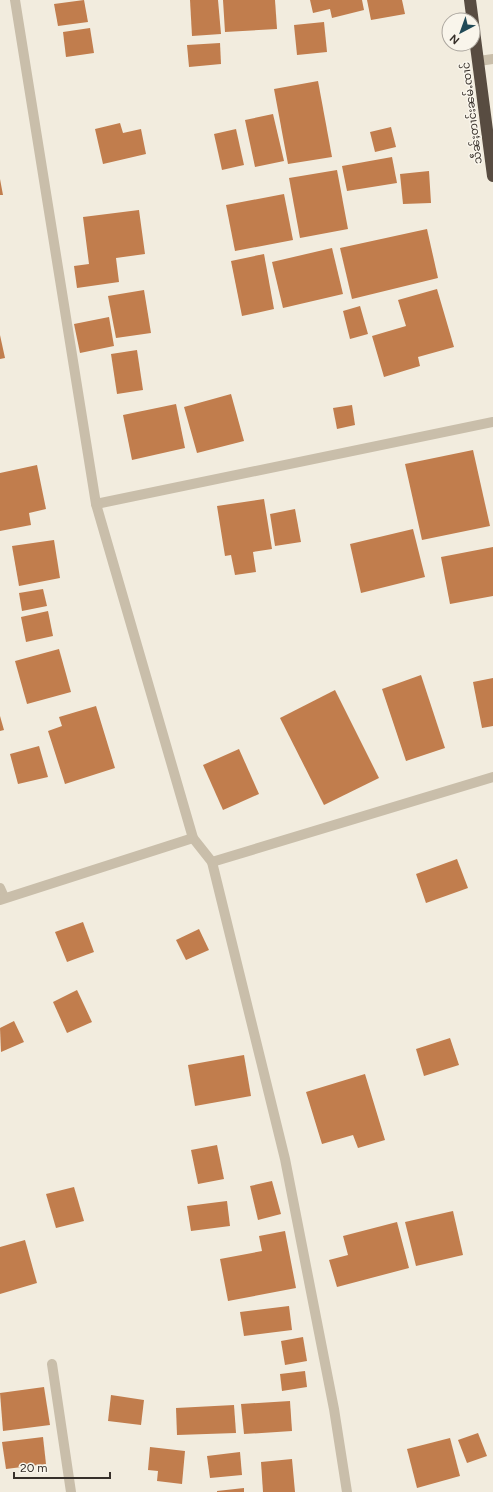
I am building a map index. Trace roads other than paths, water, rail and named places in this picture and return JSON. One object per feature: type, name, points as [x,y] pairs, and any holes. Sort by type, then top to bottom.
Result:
[{"type":"highway","name":"သဵၼ်ႈတၢင်းၼမ်ႉၸၢင်","points":[[470,0],[493,176]]},
{"type":"street","points":[[15,0],[96,504],[192,838],[212,862],[286,1159],[334,1409],[347,1492]]},
{"type":"street","points":[[479,61],[493,59]]},
{"type":"street","points":[[96,504],[493,422]]},
{"type":"street","points":[[212,862],[493,777]]},
{"type":"street","points":[[0,888],[2,899],[192,838]]},
{"type":"street","points":[[52,1364],[71,1492]]}]
